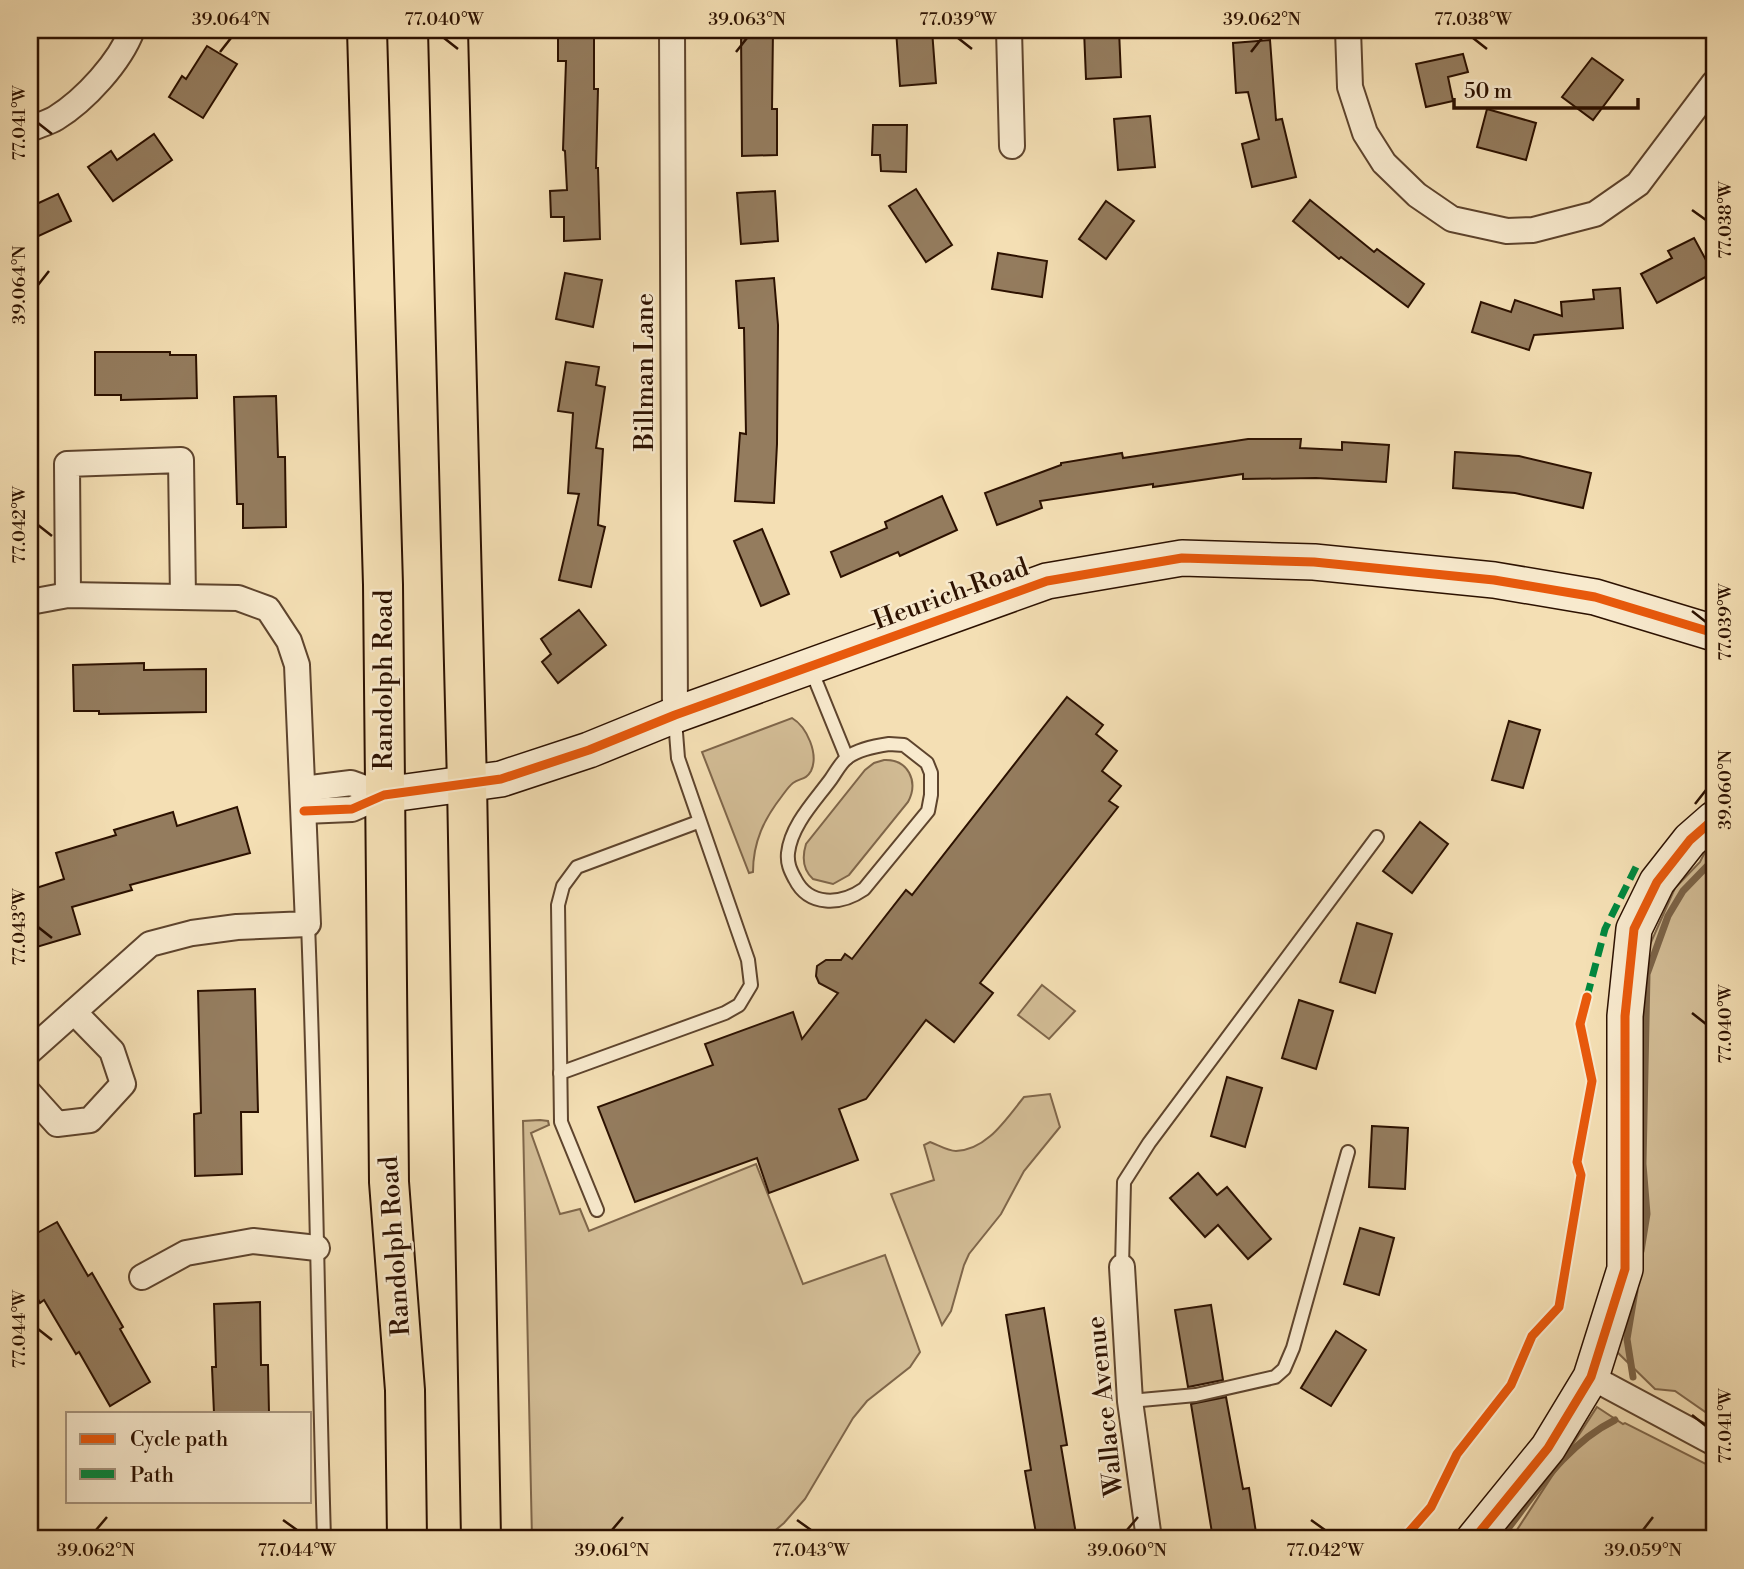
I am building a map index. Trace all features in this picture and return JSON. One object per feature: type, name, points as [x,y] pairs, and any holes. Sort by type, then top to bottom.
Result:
[{"type":"main road","name":"Randolph Road","points":[[366,30],[383,584],[389,1182],[405,1390],[407,1539]]},
{"type":"main road","points":[[448,30],[467,784],[481,1539]]},
{"type":"street","points":[[30,129],[55,118],[95,85],[127,45],[132,30]]},
{"type":"street","name":"Billman Lane","points":[[672,30],[675,715]]},
{"type":"street","points":[[1009,30],[1012,146]]},
{"type":"street","points":[[1348,30],[1350,87],[1366,133],[1384,163],[1417,195],[1452,219],[1507,231],[1533,230],[1595,214],[1638,184],[1714,83]]},
{"type":"street","points":[[68,595],[67,464],[181,460],[183,597]]},
{"type":"street","name":"Heurich Road","points":[[384,795],[501,779],[1047,581],[1182,558],[1314,562],[1494,580],[1595,597],[1714,634]]},
{"type":"street","points":[[30,603],[68,595],[238,598],[268,609],[289,641],[297,665],[308,923],[237,927],[192,933],[150,944],[30,1051]]},
{"type":"street","points":[[304,800],[351,783],[384,795]]},
{"type":"street","points":[[1474,1539],[1548,1448],[1591,1377],[1625,1269],[1625,1016],[1634,929],[1657,882],[1690,840],[1714,819]]},
{"type":"street","points":[[30,1094],[57,1124],[90,1120],[123,1084],[112,1051],[74,1012]]},
{"type":"street","points":[[142,1278],[186,1253],[253,1241],[317,1248]]},
{"type":"street","name":"Wallace Avenue","points":[[1122,1267],[1130,1401],[1149,1539]]},
{"type":"street","points":[[1591,1377],[1714,1443]]},
{"type":"lane","points":[[810,666],[847,758]]},
{"type":"lane","points":[[559,1073],[725,1013],[739,1005],[751,985],[748,960],[678,758],[675,715]]},
{"type":"lane","points":[[904,745],[927,763],[931,773],[932,795],[928,811],[874,879],[852,898],[832,902],[814,898],[797,884],[788,866],[788,853],[800,820],[847,758],[870,747],[904,745]]},
{"type":"lane","points":[[597,1210],[561,1122],[558,905],[563,886],[577,867],[698,822]]},
{"type":"lane","points":[[1122,1267],[1124,1182],[1149,1143],[1377,837]]},
{"type":"lane","points":[[308,923],[324,1539]]},
{"type":"lane","points":[[1130,1401],[1196,1395],[1275,1377],[1284,1369],[1293,1348],[1348,1152]]},
{"type":"shaded area","points":[[792,718],[807,734],[814,757],[813,764],[809,774],[790,786],[770,813],[757,841],[753,872],[749,873],[702,752]]},
{"type":"shaded area","points":[[884,760],[899,763],[909,773],[912,786],[908,802],[849,875],[833,884],[813,879],[804,863],[806,844],[865,770]]},
{"type":"shaded area","points":[[1714,834],[1714,1418],[1675,1391],[1655,1389],[1612,1347],[1640,967],[1675,888],[1700,862]]},
{"type":"shaded area","points":[[1042,985],[1075,1011],[1049,1039],[1018,1015]]},
{"type":"shaded area","points":[[1050,1094],[1060,1127],[1024,1171],[1001,1214],[969,1254],[951,1311],[942,1325],[891,1194],[934,1180],[924,1145],[930,1142],[956,1151],[977,1145],[995,1132],[1024,1097]]},
{"type":"shaded area","points":[[523,1121],[548,1121],[549,1125],[531,1133],[560,1214],[580,1209],[589,1231],[756,1164],[803,1284],[885,1255],[920,1352],[910,1367],[867,1401],[853,1418],[805,1499],[784,1523],[765,1539],[532,1539]]},
{"type":"shaded area","points":[[1597,1407],[1623,1424],[1714,1468],[1714,1539],[1511,1539]]},
{"type":"building","points":[[558,30],[594,30],[594,89],[598,89],[596,168],[600,239],[564,241],[564,217],[551,217],[550,191],[567,190],[563,150],[566,61],[558,61]]},
{"type":"building","points":[[741,30],[773,30],[772,109],[777,109],[777,155],[742,156]]},
{"type":"building","points":[[896,30],[932,30],[936,83],[900,86]]},
{"type":"building","points":[[1084,30],[1119,30],[1121,77],[1086,79]]},
{"type":"building","points":[[1270,40],[1276,120],[1282,119],[1296,177],[1252,187],[1242,144],[1259,139],[1248,92],[1236,93],[1233,43]]},
{"type":"building","points":[[207,46],[237,64],[203,118],[169,97],[182,76],[186,79]]},
{"type":"building","points":[[1463,54],[1468,72],[1448,77],[1453,101],[1426,107],[1416,64]]},
{"type":"building","points":[[1592,58],[1623,80],[1593,120],[1562,97]]},
{"type":"building","points":[[1487,109],[1536,123],[1526,160],[1477,147]]},
{"type":"building","points":[[1150,116],[1155,167],[1118,170],[1114,119]]},
{"type":"building","points":[[873,125],[907,125],[906,172],[881,171],[880,155],[872,155]]},
{"type":"building","points":[[154,134],[172,160],[113,201],[88,167],[111,151],[117,160]]},
{"type":"building","points":[[916,189],[952,245],[926,262],[889,206]]},
{"type":"building","points":[[775,191],[778,241],[741,244],[737,193]]},
{"type":"building","points":[[58,194],[71,221],[30,240],[30,207]]},
{"type":"building","points":[[1310,200],[1374,252],[1377,249],[1424,284],[1408,307],[1341,257],[1339,259],[1293,221]]},
{"type":"building","points":[[1106,201],[1134,221],[1106,259],[1079,239]]},
{"type":"building","points":[[1694,238],[1713,273],[1657,303],[1641,274],[1672,258],[1668,251]]},
{"type":"building","points":[[998,253],[1047,261],[1042,297],[992,289]]},
{"type":"building","points":[[565,273],[602,280],[593,327],[556,319]]},
{"type":"building","points":[[774,278],[778,325],[774,503],[735,501],[740,433],[746,434],[744,328],[739,328],[736,281]]},
{"type":"building","points":[[1620,288],[1623,328],[1534,335],[1529,350],[1472,332],[1481,302],[1511,312],[1515,300],[1562,316],[1561,302],[1594,299],[1593,290]]},
{"type":"building","points":[[95,352],[170,352],[170,355],[196,355],[197,398],[121,400],[121,395],[95,395]]},
{"type":"building","points":[[566,362],[599,367],[596,385],[605,387],[596,448],[603,449],[598,525],[605,527],[591,587],[559,580],[579,494],[568,493],[573,413],[558,411]]},
{"type":"building","points":[[276,396],[278,457],[285,457],[286,527],[243,528],[243,504],[237,504],[234,397]]},
{"type":"building","points":[[1248,439],[1301,439],[1300,448],[1342,450],[1342,442],[1389,445],[1386,482],[1316,478],[1243,479],[1243,474],[1040,501],[1042,508],[997,525],[985,493],[1061,463],[1122,453],[1123,458]]},
{"type":"building","points":[[1455,452],[1519,456],[1591,473],[1583,508],[1515,493],[1453,488]]},
{"type":"building","points":[[942,496],[957,530],[900,556],[898,552],[841,577],[831,552],[887,528],[885,522]]},
{"type":"building","points":[[762,529],[789,594],[761,606],[734,541]]},
{"type":"building","points":[[579,610],[606,645],[558,683],[542,662],[551,654],[541,639]]},
{"type":"building","points":[[144,663],[144,670],[206,669],[206,712],[99,714],[99,711],[74,711],[73,665]]},
{"type":"building","points":[[1067,697],[1103,725],[1096,734],[1117,751],[1102,771],[1121,786],[1109,801],[1118,807],[980,983],[993,993],[954,1042],[926,1020],[866,1099],[839,1109],[858,1160],[769,1193],[757,1158],[635,1202],[598,1107],[713,1065],[705,1044],[793,1012],[802,1039],[838,993],[819,983],[816,976],[817,966],[826,960],[841,960],[845,954],[852,959],[906,890],[912,895]]},
{"type":"building","points":[[1509,721],[1540,730],[1523,788],[1492,780]]},
{"type":"building","points":[[237,807],[250,853],[130,885],[132,890],[72,907],[80,934],[30,949],[30,890],[64,879],[56,853],[116,835],[114,830],[173,812],[177,826]]},
{"type":"building","points":[[1420,822],[1448,844],[1412,893],[1383,871]]},
{"type":"building","points":[[1357,923],[1392,934],[1375,993],[1340,982]]},
{"type":"building","points":[[255,989],[258,1112],[241,1112],[242,1174],[195,1176],[194,1114],[201,1113],[198,991]]},
{"type":"building","points":[[1299,1000],[1333,1011],[1316,1069],[1282,1058]]},
{"type":"building","points":[[1227,1077],[1262,1088],[1245,1147],[1211,1136]]},
{"type":"building","points":[[1372,1126],[1408,1128],[1405,1189],[1369,1187]]},
{"type":"building","points":[[1198,1173],[1217,1195],[1227,1187],[1271,1239],[1248,1259],[1218,1225],[1205,1237],[1170,1198]]},
{"type":"building","points":[[57,1222],[88,1276],[92,1273],[150,1382],[110,1406],[79,1352],[76,1354],[44,1300],[40,1303],[30,1284],[30,1237]]},
{"type":"building","points":[[1360,1228],[1394,1238],[1379,1295],[1344,1284]]},
{"type":"building","points":[[260,1302],[261,1365],[268,1365],[269,1412],[214,1412],[214,1304]]},
{"type":"building","points":[[1211,1305],[1223,1380],[1188,1387],[1175,1310]]},
{"type":"building","points":[[1044,1308],[1067,1445],[1061,1446],[1076,1534],[1037,1539],[1025,1471],[1031,1470],[1006,1315]]},
{"type":"building","points":[[1336,1331],[1366,1350],[1331,1406],[1301,1388]]},
{"type":"building","points":[[1226,1397],[1243,1489],[1249,1488],[1257,1539],[1213,1539],[1191,1404]]},
{"type":"waterway","points":[[1641,1251],[1647,1214],[1643,1164],[1647,974],[1668,916],[1683,891],[1714,859]]},
{"type":"waterway","points":[[1633,1377],[1627,1339],[1635,1291]]},
{"type":"waterway","points":[[1500,1539],[1565,1457],[1580,1443],[1615,1420]]},
{"type":"marked path","points":[[1587,997],[1605,929],[1636,867]]},
{"type":"cycle path","points":[[304,811],[352,809],[384,795],[501,779],[589,750],[675,715],[1047,581],[1182,558],[1314,562],[1494,580],[1595,597],[1714,633]]},
{"type":"cycle path","points":[[1474,1539],[1548,1448],[1591,1377],[1625,1269],[1625,1016],[1634,929],[1657,882],[1690,840],[1714,819]]},
{"type":"cycle path","points":[[1403,1539],[1431,1507],[1457,1454],[1511,1385],[1532,1336],[1559,1307],[1581,1175],[1577,1162],[1592,1081],[1580,1024],[1587,997]]}]
